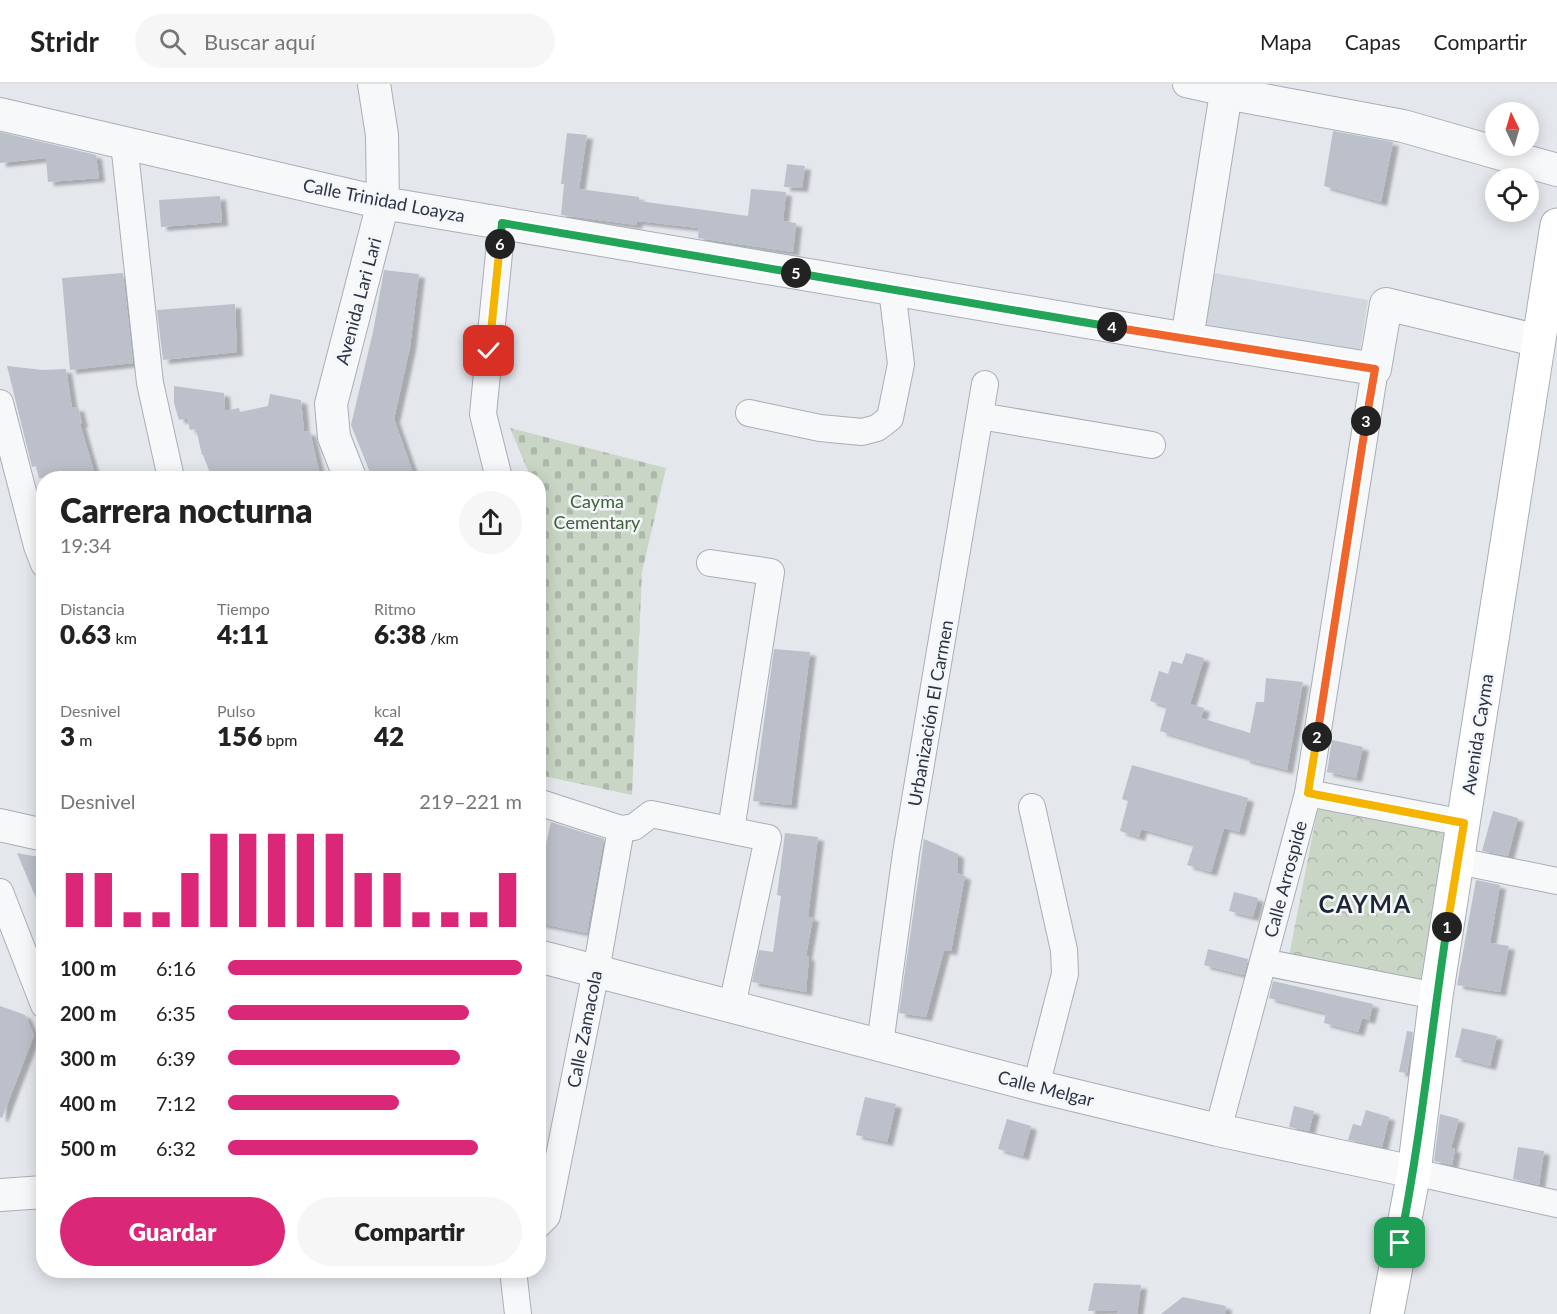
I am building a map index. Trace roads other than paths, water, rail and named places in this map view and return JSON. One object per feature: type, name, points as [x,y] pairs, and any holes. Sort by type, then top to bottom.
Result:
[{"type":"main road","name":"Avenida Cayma","points":[[1387,1314],[1414,1172],[1436,996],[1464,823],[1548,343],[1557,225]]},
{"type":"street","name":"Avenida Lari Lari","points":[[347,471],[334,437],[331,404],[383,203],[382,135],[374,84]]},
{"type":"street","points":[[1186,84],[1226,88],[1403,126],[1557,170]]},
{"type":"street","points":[[1187,339],[1226,88]]},
{"type":"street","name":"Calle Trinidad Loayza","points":[[0,114],[383,203],[1375,369]]},
{"type":"street","points":[[124,143],[150,383],[169,471]]},
{"type":"street","points":[[497,471],[483,414],[502,223]]},
{"type":"street","points":[[749,413],[820,428],[862,432],[877,428],[890,418],[901,364],[892,289]]},
{"type":"street","name":"Calle Arrospide","points":[[1218,1130],[1308,793],[1386,304],[1548,343]]},
{"type":"street","name":"Urbanización El Carmen","points":[[880,1044],[906,853],[985,384]]},
{"type":"street","points":[[0,403],[36,533]]},
{"type":"street","points":[[980,417],[1152,445]]},
{"type":"street","points":[[710,563],[771,572],[731,830]]},
{"type":"street","points":[[1308,793],[1464,823]]},
{"type":"street","points":[[546,805],[621,829],[634,828],[651,814],[768,838],[732,1006]]},
{"type":"street","points":[[1032,807],[1064,950],[1065,974],[1036,1086]]},
{"type":"street","points":[[0,825],[36,833]]},
{"type":"street","name":"Calle Zamacola","points":[[546,1218],[596,971],[621,829]]},
{"type":"street","points":[[1458,861],[1557,880]]},
{"type":"street","points":[[0,892],[36,984]]},
{"type":"street","name":"Calle Melgar","points":[[546,958],[1036,1086],[1218,1130],[1557,1204]]},
{"type":"street","points":[[1263,962],[1436,996]]},
{"type":"street","points":[[0,1195],[36,1193]]},
{"type":"street","points":[[514,1278],[518,1314]]},
{"type":"district","name":"CAYMA","points":[[1365,903]]},
{"type":"park label","name":"Cayma Cementary","points":[[597,511]]}]
